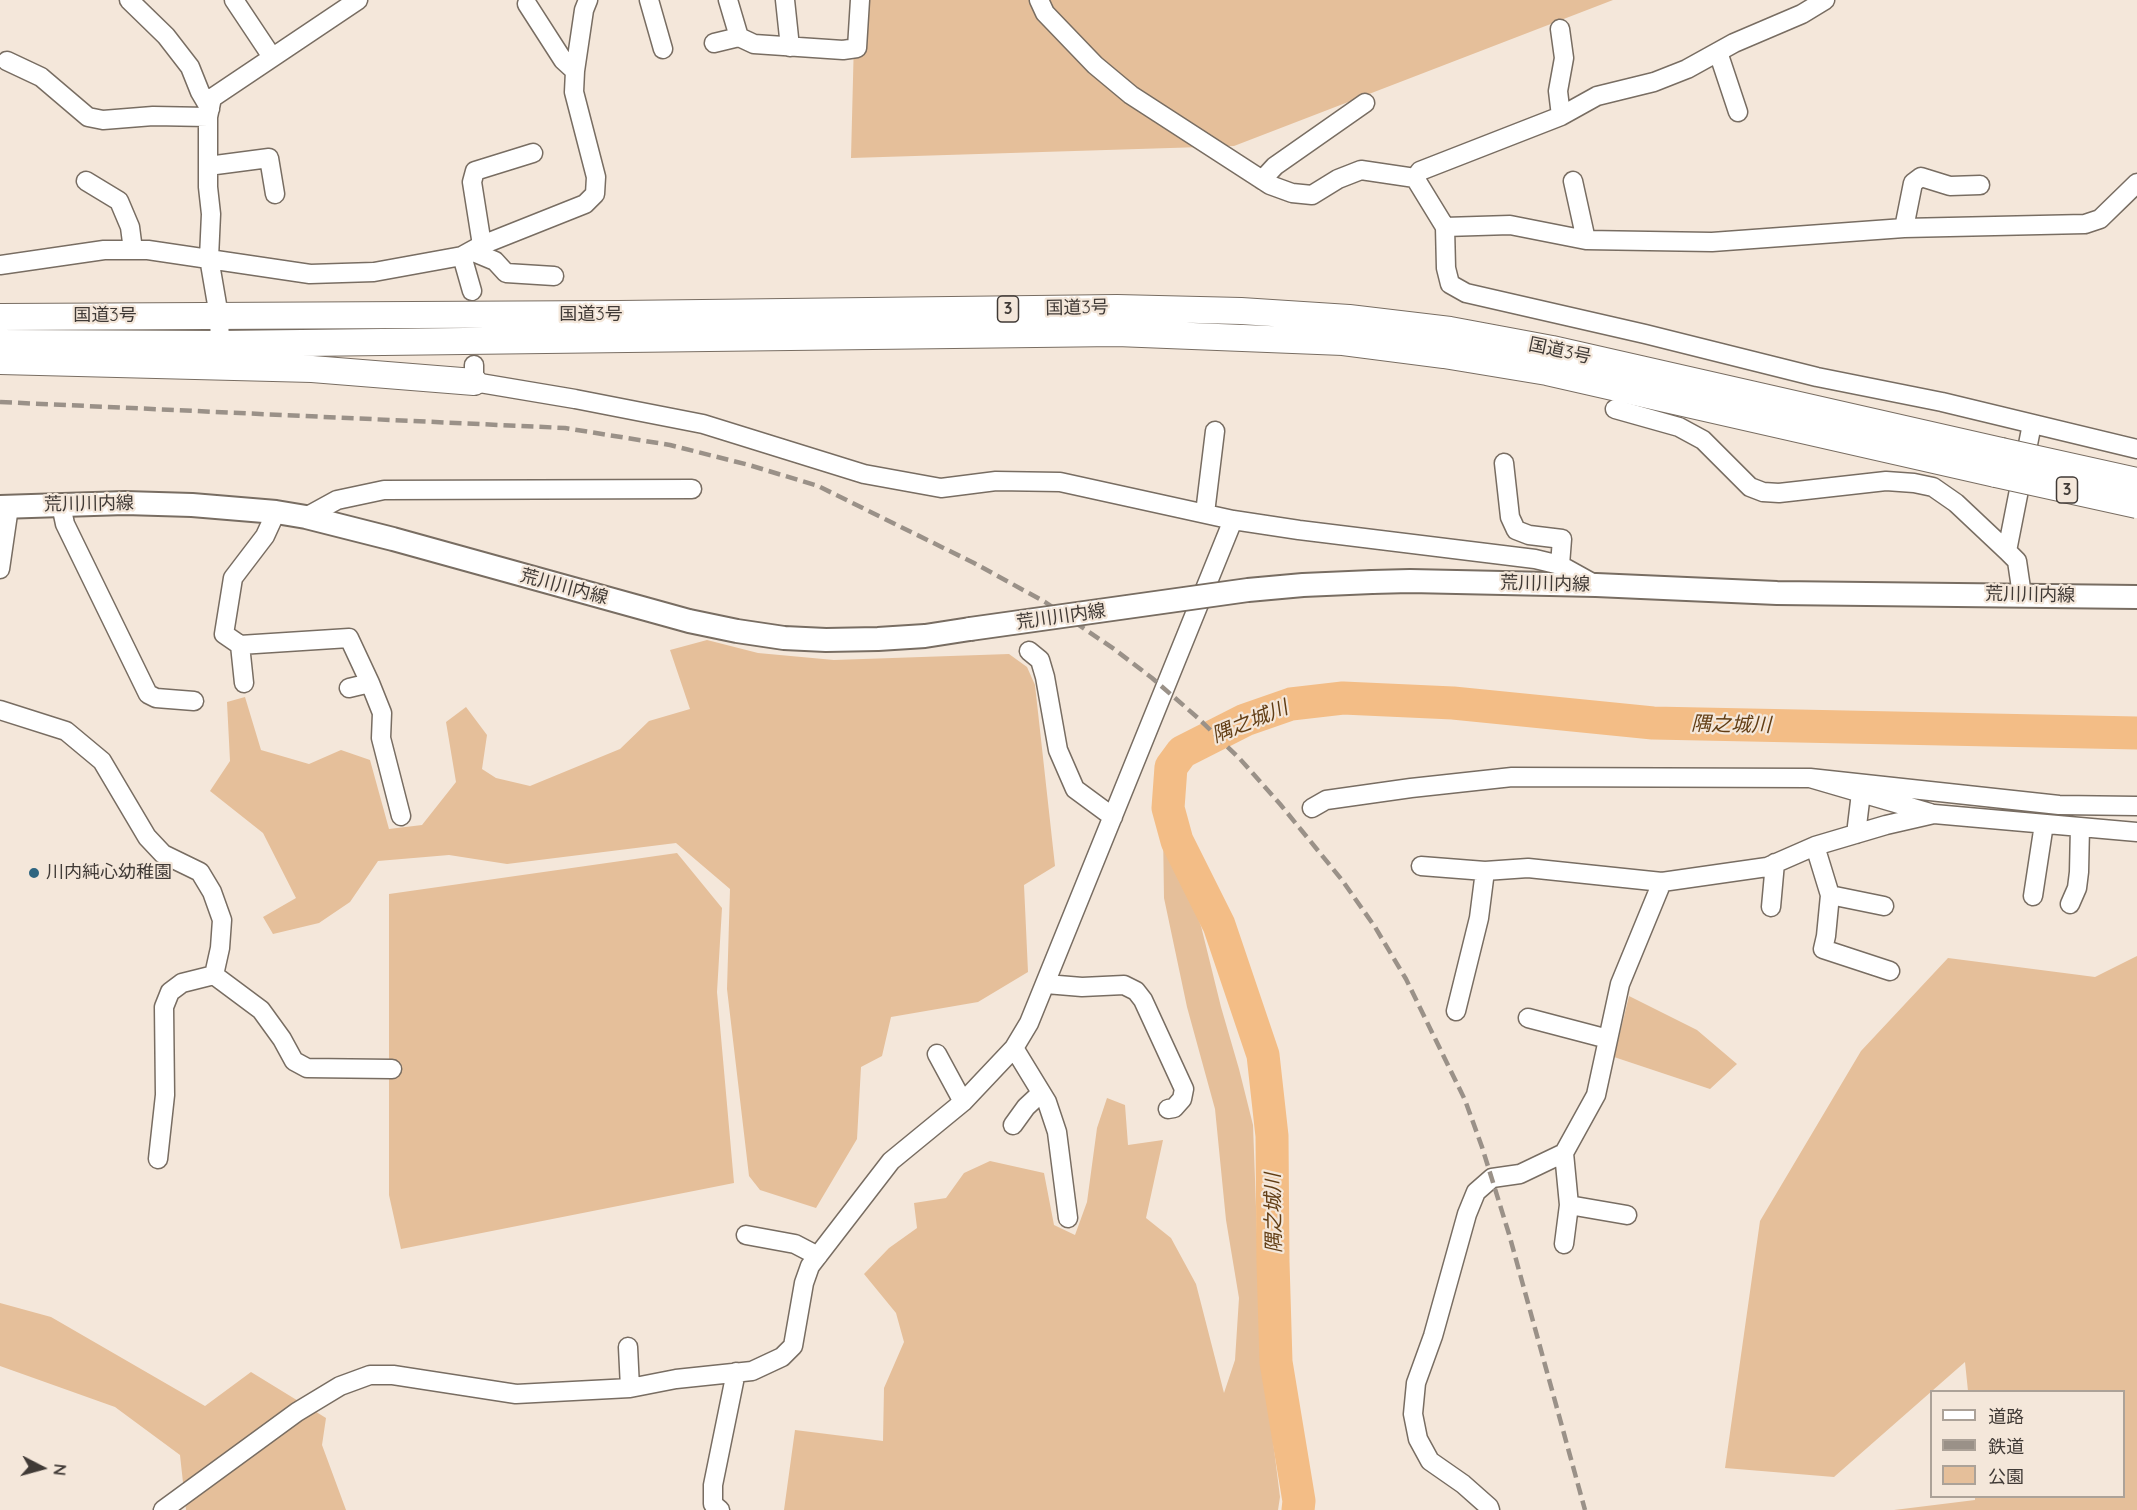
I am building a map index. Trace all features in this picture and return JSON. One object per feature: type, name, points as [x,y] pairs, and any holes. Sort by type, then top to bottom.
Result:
[{"type":"highway","name":"国道3号","points":[[0,317],[608,315],[1117,308],[1241,311],[1349,318],[1450,330],[1552,349],[1999,463],[2137,505]]},
{"type":"highway","name":"国道3号","points":[[0,343],[220,344],[1117,333],[1343,342],[1547,372],[1999,463],[2137,481]]},
{"type":"highway","points":[[0,362],[474,373]]},
{"type":"main road","name":"荒川川内線","points":[[4,507],[125,502],[276,512],[306,517],[393,539],[689,621],[784,638],[826,640],[925,636],[1248,590],[1372,582],[1596,585],[1777,593],[2137,597]]},
{"type":"street","points":[[129,0],[166,36],[190,67],[209,113]]},
{"type":"street","points":[[234,0],[272,57]]},
{"type":"street","points":[[220,344],[219,316],[209,258],[211,214],[208,166],[209,113],[212,98],[272,57],[334,7],[358,0]]},
{"type":"street","points":[[0,264],[104,250],[133,250],[209,258],[310,274],[374,272],[472,251],[585,204],[595,194],[596,177],[574,92],[584,10],[588,0]]},
{"type":"street","points":[[649,0],[663,49]]},
{"type":"street","points":[[728,0],[739,37]]},
{"type":"street","points":[[785,0],[790,47]]},
{"type":"street","points":[[714,43],[739,37],[754,44],[843,50],[857,48],[860,0]]},
{"type":"street","points":[[1039,0],[1045,13],[1095,65],[1122,87],[1262,180],[1292,193],[1312,195],[1338,179],[1361,170],[1415,178]]},
{"type":"street","points":[[1415,178],[1420,171],[1561,116],[1597,96],[1654,82],[1687,69],[1718,52],[1802,14],[1825,0]]},
{"type":"street","points":[[527,4],[563,60],[575,71]]},
{"type":"street","points":[[1560,29],[1564,58],[1558,91],[1561,116]]},
{"type":"street","points":[[1718,52],[1738,112]]},
{"type":"street","points":[[8,61],[41,77],[88,117],[103,120],[209,113]]},
{"type":"street","points":[[1262,180],[1275,166],[1365,103]]},
{"type":"street","points":[[472,291],[472,182],[475,171],[533,153]]},
{"type":"street","points":[[208,166],[269,158],[275,194]]},
{"type":"street","points":[[1904,228],[1913,183],[1922,177],[1950,186],[1980,185]]},
{"type":"street","points":[[1415,178],[1445,227],[1446,268],[1450,284],[1466,293],[1817,377],[1942,402],[2137,449]]},
{"type":"street","points":[[1573,181],[1586,240]]},
{"type":"street","points":[[86,182],[119,201],[130,227],[133,250]]},
{"type":"street","points":[[1445,227],[1510,225],[1586,240],[1712,242],[1904,228],[2085,224],[2100,219],[2137,183]]},
{"type":"street","points":[[472,251],[495,261],[506,273],[554,276]]},
{"type":"street","points":[[474,373],[575,399],[703,424],[864,474],[941,488],[996,481],[1060,482],[1233,520],[1535,559],[1560,565],[1596,585]]},
{"type":"street","points":[[1615,409],[1679,427],[1703,441],[1750,487],[1763,492],[1779,493],[1886,482],[1914,483],[1933,487],[1956,503],[2017,561],[2022,595]]},
{"type":"street","points":[[2007,551],[2032,424]]},
{"type":"street","points":[[1205,513],[1215,431]]},
{"type":"street","points":[[1504,463],[1510,517],[1516,530],[1529,535],[1562,539],[1560,565]]},
{"type":"street","points":[[306,517],[337,500],[384,490],[692,489]]},
{"type":"street","points":[[62,505],[65,524],[148,694],[156,698],[194,701]]},
{"type":"street","points":[[0,569],[4,507]]},
{"type":"street","points":[[276,512],[265,536],[233,578],[224,634],[240,645],[349,638],[382,713],[381,738],[400,816]]},
{"type":"street","points":[[163,1510],[297,1412],[340,1386],[370,1375],[393,1375],[516,1394],[630,1388],[676,1379],[752,1371],[782,1357],[793,1346],[804,1283],[810,1266],[891,1161],[963,1102],[1014,1048],[1029,1023],[1233,520]]},
{"type":"street","points":[[240,645],[244,683]]},
{"type":"street","points":[[1029,651],[1040,660],[1058,750],[1075,789],[1113,817]]},
{"type":"street","points":[[348,688],[370,684]]},
{"type":"street","points":[[0,710],[66,731],[102,761],[147,837],[163,854],[200,872],[212,892],[222,920],[220,948],[214,975]]},
{"type":"street","points":[[1312,808],[1326,800],[1512,777],[1810,778],[2059,805],[2137,806]]},
{"type":"street","points":[[1810,778],[1934,814],[2137,832]]},
{"type":"street","points":[[1856,834],[1861,793]]},
{"type":"street","points":[[1421,866],[1485,871],[1528,868],[1662,882],[1767,867],[1815,846],[1934,814]]},
{"type":"street","points":[[2033,896],[2044,824]]},
{"type":"street","points":[[2070,904],[2077,888],[2080,827]]},
{"type":"street","points":[[1815,846],[1830,895],[1826,936],[1822,949],[1890,971]]},
{"type":"street","points":[[1771,907],[1775,863]]},
{"type":"street","points":[[1456,1011],[1479,918],[1485,871]]},
{"type":"street","points":[[1564,1244],[1569,1205],[1564,1153],[1596,1095],[1620,984],[1662,882]]},
{"type":"street","points":[[1830,895],[1884,906]]},
{"type":"street","points":[[214,975],[261,1010],[282,1039],[294,1061],[307,1068],[392,1069]]},
{"type":"street","points":[[158,1159],[165,1095],[164,1007],[170,992],[182,983],[214,975]]},
{"type":"street","points":[[1046,984],[1082,987],[1124,986],[1136,991],[1143,1000],[1184,1089],[1182,1099],[1174,1108],[1168,1109]]},
{"type":"street","points":[[1528,1018],[1608,1039]]},
{"type":"street","points":[[1014,1048],[1047,1102],[1057,1132],[1068,1218]]},
{"type":"street","points":[[937,1054],[963,1102]]},
{"type":"street","points":[[1013,1125],[1026,1107],[1041,1093]]},
{"type":"street","points":[[1490,1510],[1463,1484],[1430,1461],[1418,1439],[1413,1414],[1416,1383],[1433,1335],[1467,1214],[1476,1192],[1492,1178],[1520,1174],[1564,1153]]},
{"type":"street","points":[[1569,1205],[1627,1215]]},
{"type":"street","points":[[746,1235],[795,1244],[818,1256]]},
{"type":"street","points":[[628,1347],[630,1388]]},
{"type":"street","points":[[720,1510],[713,1504],[713,1485],[736,1372]]},
{"type":"green space","points":[[855,0],[1613,0],[1234,146],[851,158]]},
{"type":"green space","points":[[707,640],[758,653],[834,660],[1009,654],[1027,667],[1035,685],[1055,866],[1024,885],[1028,972],[978,1002],[891,1017],[882,1056],[861,1067],[857,1139],[816,1208],[760,1190],[749,1176],[727,989],[730,889],[676,843],[507,864],[449,855],[378,861],[350,902],[319,923],[273,934],[263,917],[296,898],[263,833],[210,791],[230,761],[227,702],[245,697],[261,750],[309,764],[341,750],[370,760],[389,829],[422,825],[456,782],[446,722],[466,707],[487,735],[482,769],[496,778],[530,786],[620,749],[649,721],[690,709],[670,650]]},
{"type":"green space","points":[[1163,831],[1201,926],[1253,1125],[1259,1288],[1269,1409],[1280,1497],[1278,1510],[784,1510],[795,1430],[883,1441],[884,1388],[904,1342],[896,1313],[864,1274],[889,1248],[917,1228],[914,1203],[946,1198],[964,1173],[990,1161],[1044,1173],[1054,1225],[1075,1235],[1087,1202],[1097,1128],[1107,1098],[1125,1105],[1128,1145],[1163,1140],[1146,1218],[1171,1238],[1196,1284],[1224,1393],[1235,1360],[1239,1298],[1226,1220],[1215,1109],[1187,1007],[1164,898]]},
{"type":"green space","points":[[677,853],[722,908],[717,992],[734,1183],[401,1249],[389,1195],[389,894]]},
{"type":"green space","points":[[2137,956],[2137,1510],[1894,1510],[1975,1500],[1975,1498],[2125,1498],[2125,1390],[1968,1390],[1965,1362],[1933,1390],[1930,1390],[1930,1393],[1834,1477],[1725,1468],[1760,1221],[1861,1051],[1948,958],[2095,977]]},
{"type":"green space","points":[[1629,996],[1697,1030],[1737,1064],[1710,1089],[1614,1057]]},
{"type":"green space","points":[[0,1303],[51,1317],[205,1406],[251,1372],[326,1418],[322,1445],[346,1510],[186,1510],[180,1455],[115,1407],[0,1366]]},
{"type":"waterway","name":"隅之城川","points":[[1298,1510],[1299,1501],[1276,1362],[1272,1136],[1263,1055],[1219,925],[1177,841],[1168,808],[1171,767],[1182,752],[1245,720],[1291,704],[1343,698],[1453,703],[1653,723],[2137,733]]},
{"type":"railway","points":[[0,402],[565,428],[670,445],[749,465],[818,486],[974,563],[1045,602],[1114,649],[1198,718],[1240,759],[1280,804],[1342,880],[1375,927],[1406,979],[1465,1100],[1482,1147],[1509,1234],[1585,1510]]},
{"type":"place","name":"川内純心幼稚園","points":[[34,873]]}]
